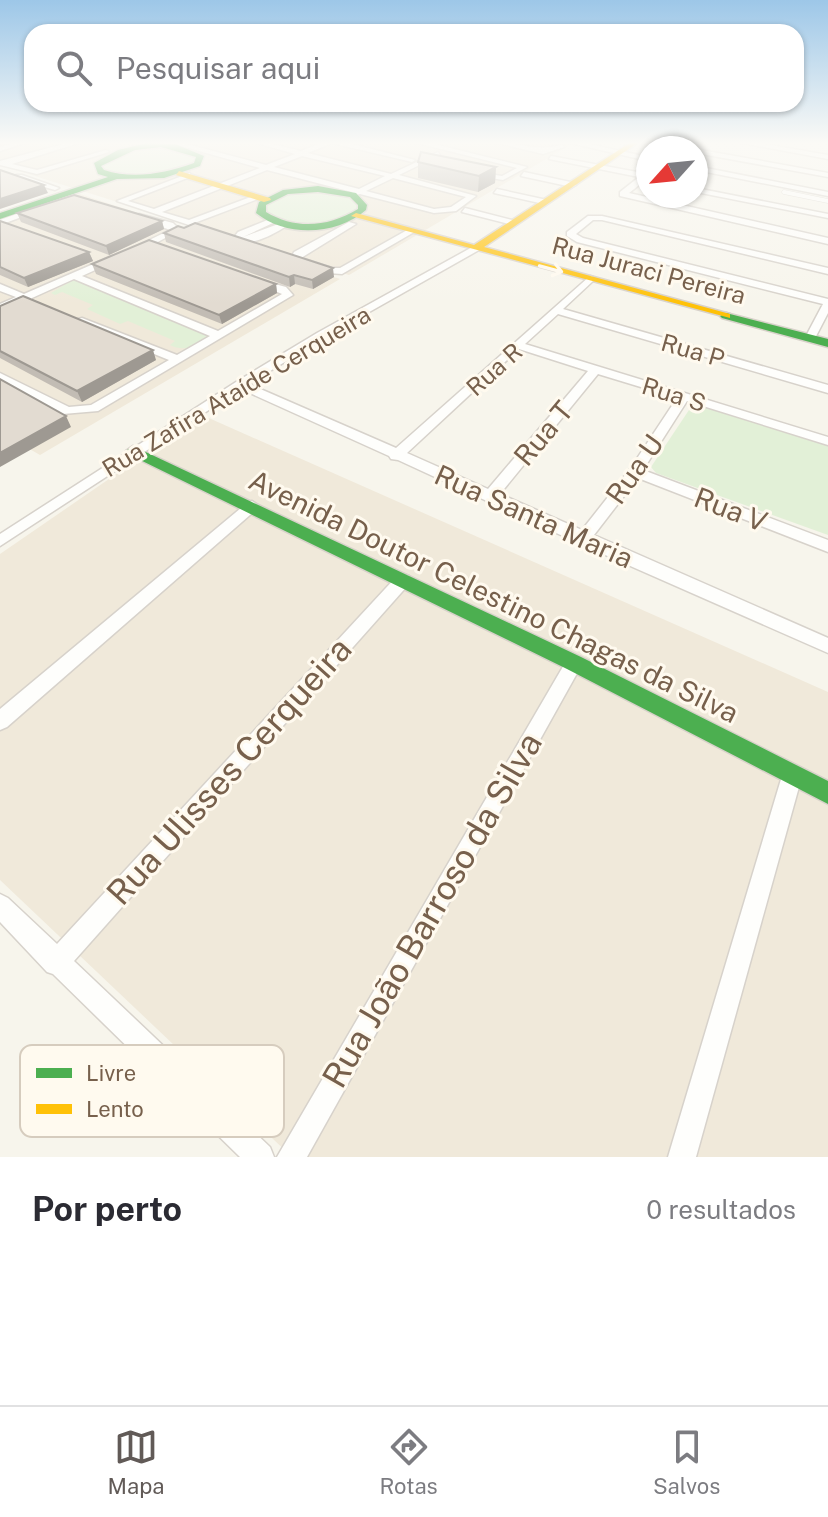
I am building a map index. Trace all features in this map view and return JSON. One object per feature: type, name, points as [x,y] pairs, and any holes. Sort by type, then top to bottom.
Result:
[{"type":"street","points":[[3,219],[57,196]]},
{"type":"street","points":[[3,219],[64,200],[67,196]]},
{"type":"street","points":[[124,196],[121,201],[124,203],[187,223],[276,196]]},
{"type":"street","points":[[154,212],[194,196]]},
{"type":"street","points":[[262,196],[267,198]]},
{"type":"street","points":[[353,196],[363,205],[350,221],[297,254],[296,259],[331,271],[342,271],[412,231]]},
{"type":"street","points":[[367,196],[434,211],[453,209],[471,198],[469,196]]},
{"type":"street","points":[[518,196],[544,202]]},
{"type":"street","points":[[476,248],[554,196]]},
{"type":"street","points":[[726,196],[828,216]]},
{"type":"street","points":[[267,198],[260,208],[277,223],[315,227],[350,221]]},
{"type":"street","points":[[0,308],[175,233],[170,225],[112,207]]},
{"type":"street","points":[[684,208],[828,241]]},
{"type":"street","points":[[465,210],[513,223]]},
{"type":"street","points":[[819,341],[828,303],[580,240],[570,234],[591,218],[602,218],[828,271]]},
{"type":"street","name":"Rua Juraci Pereira","points":[[350,221],[412,231],[819,341]]},
{"type":"street","points":[[152,243],[166,248]]},
{"type":"street","name":"Rua Zafira Ataíde Cerqueira","points":[[0,541],[133,451],[240,384],[476,248]]},
{"type":"street","points":[[95,256],[109,261]]},
{"type":"street","points":[[75,276],[220,336]]},
{"type":"street","points":[[0,376],[67,411],[94,408],[288,295],[283,289],[254,279]]},
{"type":"street","name":"Rua R","points":[[396,456],[590,279]]},
{"type":"street","points":[[0,287],[38,303]]},
{"type":"street","name":"Rua P","points":[[557,310],[828,389]]},
{"type":"street","points":[[66,314],[177,359]]},
{"type":"street","name":"Rua S","points":[[520,346],[828,441]]},
{"type":"street","name":"Rua T","points":[[490,496],[595,370]]},
{"type":"street","name":"Rua Santa Maria","points":[[240,384],[828,646]]},
{"type":"street","name":"Rua U","points":[[583,539],[635,472],[683,398]]},
{"type":"street","name":"Avenida Doutor Celestino Chagas da Silva","points":[[133,451],[574,663],[828,793]]},
{"type":"street","name":"Rua V","points":[[635,472],[828,546]]},
{"type":"street","points":[[0,721],[252,506]]},
{"type":"street","name":"Rua Ulisses Cerqueira","points":[[56,963],[403,580]]},
{"type":"street","name":"Rua João Barroso da Silva","points":[[291,1157],[574,663]]},
{"type":"street","points":[[682,1157],[792,776]]},
{"type":"street","points":[[0,906],[142,1045]]},
{"type":"street","points":[[239,1137],[260,1157]]},
{"type":"lane","points":[[804,196],[828,201]]},
{"type":"shaded area","points":[[68,196],[86,196],[340,279],[40,455],[0,432],[0,220]]},
{"type":"shaded area","points":[[98,196],[483,196],[349,275]]},
{"type":"shaded area","points":[[202,415],[828,692],[828,1157],[292,1157],[271,1137],[284,1137],[284,1045],[174,1045],[0,880],[0,554]]},
{"type":"green space","points":[[285,196],[351,196],[359,207],[338,220],[302,224],[266,216],[267,202]]},
{"type":"green space","points":[[84,280],[211,335],[192,347],[176,347],[170,345],[175,341],[128,321],[120,324],[87,309],[93,305],[62,292],[51,293],[71,281]]},
{"type":"green space","points":[[698,404],[828,446],[828,535],[656,473],[651,467],[691,407]]},
{"type":"building","points":[[77,196],[162,221],[106,246],[17,213]]},
{"type":"building","points":[[0,221],[89,252],[24,278],[0,267]]},
{"type":"building","points":[[195,223],[333,268],[312,280],[294,275],[289,277],[164,233]]},
{"type":"building","points":[[149,240],[276,284],[219,315],[92,264]]},
{"type":"building","points":[[23,296],[153,350],[77,391],[0,351],[0,306]]},
{"type":"building","points":[[0,379],[66,416],[0,453]]},
{"type":"traffic: fast","points":[[0,216],[60,196]]},
{"type":"traffic: fast","points":[[278,196],[262,204],[261,213],[285,225],[312,228],[338,222],[362,210],[363,205],[354,196]]},
{"type":"traffic: fast","points":[[726,316],[828,343]]},
{"type":"traffic: fast","points":[[133,451],[574,663],[828,793]]},
{"type":"traffic: slow","points":[[254,196],[267,200]]},
{"type":"traffic: slow","points":[[476,248],[555,196]]},
{"type":"traffic: slow","points":[[356,216],[726,316]]}]
